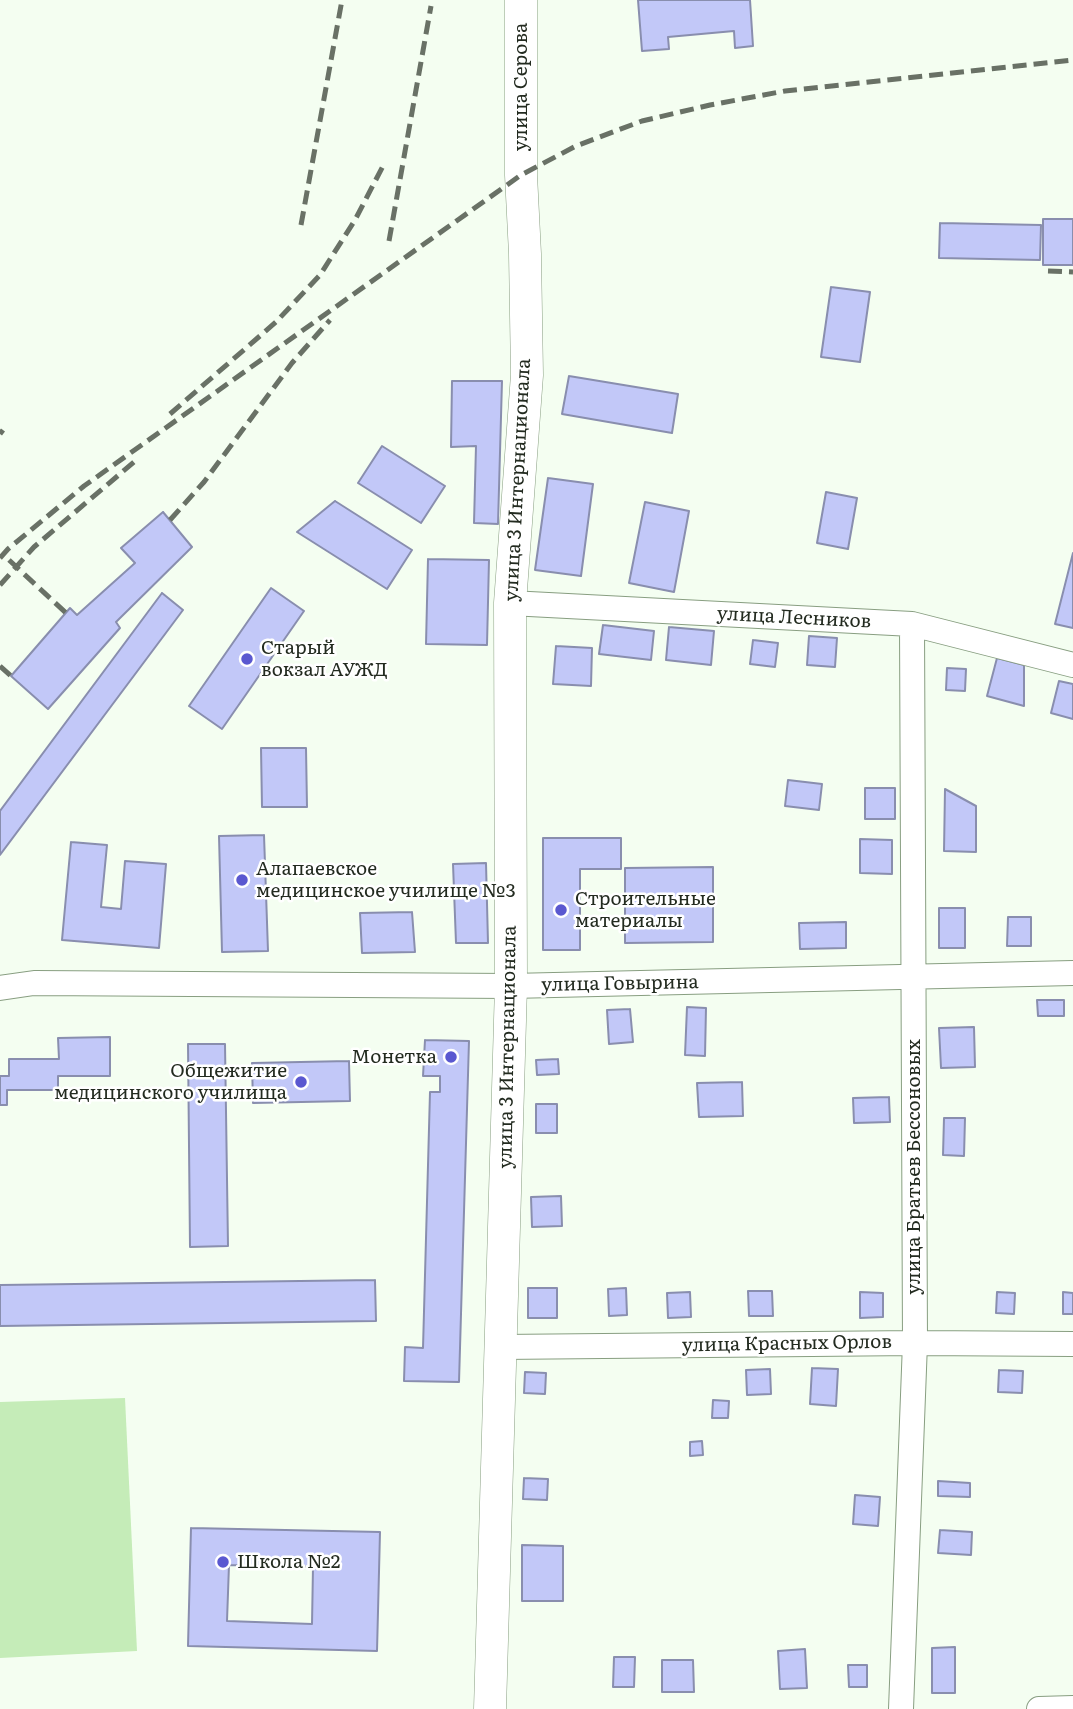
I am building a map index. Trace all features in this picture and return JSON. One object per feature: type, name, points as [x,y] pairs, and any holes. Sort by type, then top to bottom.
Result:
[{"type":"main road","name":"улица Серова","points":[[521,0],[521,175]]},
{"type":"main road","name":"улица 3 Интернационала","points":[[490,1709],[511,986],[510,603],[527,375],[521,175]]},
{"type":"street","name":"улица Лесников","points":[[510,603],[912,624],[1073,665]]},
{"type":"street","name":"улица Братьев Бессоновых","points":[[901,1709],[915,1343],[912,624]]},
{"type":"street","name":"улица Говырина","points":[[0,988],[34,983],[511,986],[1073,973]]},
{"type":"street","name":"улица Красных Орлов","points":[[500,1347],[1073,1344]]},
{"type":"street","points":[[1039,1709],[1073,1708]]},
{"type":"green space","points":[[125,1398],[137,1651],[0,1658],[0,1402]]},
{"type":"building","points":[[638,0],[750,0],[753,46],[735,48],[734,31],[668,37],[669,49],[642,51]]},
{"type":"building","points":[[1043,219],[1073,219],[1073,265],[1043,265]]},
{"type":"building","points":[[940,223],[1041,225],[1040,260],[939,258]]},
{"type":"building","points":[[831,287],[870,292],[860,362],[821,357]]},
{"type":"building","points":[[569,376],[678,394],[672,433],[562,414]]},
{"type":"building","points":[[452,381],[502,381],[498,524],[474,523],[476,446],[451,447]]},
{"type":"building","points":[[382,446],[445,486],[421,523],[358,483]]},
{"type":"building","points":[[548,478],[593,484],[581,576],[535,570]]},
{"type":"building","points":[[826,492],[857,498],[848,549],[817,543]]},
{"type":"building","points":[[335,501],[412,550],[387,589],[297,532]]},
{"type":"building","points":[[645,502],[689,511],[674,592],[629,583]]},
{"type":"building","points":[[163,512],[192,547],[116,622],[120,628],[48,709],[11,676],[70,608],[77,615],[135,563],[121,548]]},
{"type":"building","points":[[1073,553],[1073,628],[1055,624]]},
{"type":"building","points":[[428,559],[489,560],[487,645],[426,644]]},
{"type":"building","name":"Старый вокзал АУЖД","points":[[271,588],[304,611],[222,729],[189,706]]},
{"type":"building","points":[[162,593],[183,610],[0,855],[0,811]]},
{"type":"building","points":[[603,625],[654,631],[651,660],[599,654]]},
{"type":"building","points":[[669,627],[714,631],[711,665],[666,660]]},
{"type":"building","points":[[809,636],[837,638],[835,667],[807,665]]},
{"type":"building","points":[[753,640],[778,643],[775,667],[750,664]]},
{"type":"building","points":[[556,646],[592,648],[591,686],[553,684]]},
{"type":"building","points":[[997,658],[1024,665],[1024,706],[987,696]]},
{"type":"building","points":[[947,668],[966,669],[965,691],[946,690]]},
{"type":"building","points":[[1059,681],[1073,684],[1073,719],[1051,713]]},
{"type":"building","points":[[261,748],[306,748],[307,807],[262,807]]},
{"type":"building","points":[[788,780],[822,784],[819,810],[785,806]]},
{"type":"building","points":[[865,788],[895,788],[895,819],[865,819]]},
{"type":"building","points":[[945,789],[976,806],[976,852],[944,851]]},
{"type":"building","points":[[264,835],[268,951],[222,952],[219,836]]},
{"type":"building","name":"Строительные материалы","points":[[543,838],[621,838],[621,869],[580,869],[580,950],[543,950]]},
{"type":"building","points":[[860,839],[892,840],[892,874],[860,873]]},
{"type":"building","points":[[71,842],[107,845],[101,907],[121,909],[125,861],[166,864],[159,948],[62,940]]},
{"type":"building","points":[[486,863],[488,943],[456,943],[453,864]]},
{"type":"building","points":[[713,867],[713,942],[625,943],[625,868]]},
{"type":"building","points":[[939,908],[965,908],[965,948],[939,948]]},
{"type":"building","points":[[412,912],[415,952],[362,953],[360,913]]},
{"type":"building","points":[[1008,917],[1031,917],[1031,946],[1007,946]]},
{"type":"building","points":[[846,922],[846,948],[800,949],[799,923]]},
{"type":"building","points":[[1037,1000],[1064,1000],[1064,1016],[1038,1016]]},
{"type":"building","points":[[687,1007],[706,1008],[705,1056],[685,1055]]},
{"type":"building","points":[[630,1009],[633,1042],[609,1044],[607,1010]]},
{"type":"building","points":[[974,1027],[975,1067],[941,1068],[939,1028]]},
{"type":"building","points":[[110,1037],[110,1076],[58,1076],[58,1090],[7,1090],[7,1105],[0,1105],[0,1076],[9,1076],[9,1059],[59,1059],[58,1038]]},
{"type":"building","points":[[425,1040],[469,1041],[459,1382],[404,1381],[405,1347],[423,1348],[430,1092],[440,1092],[440,1076],[423,1076]]},
{"type":"building","points":[[188,1044],[225,1044],[228,1246],[190,1247]]},
{"type":"building","points":[[558,1059],[559,1074],[537,1075],[536,1060]]},
{"type":"building","name":"Общежитие медицинского училища","points":[[349,1061],[350,1101],[253,1103],[252,1063]]},
{"type":"building","points":[[742,1082],[743,1116],[699,1117],[697,1083]]},
{"type":"building","points":[[889,1097],[890,1122],[854,1123],[853,1098]]},
{"type":"building","points":[[536,1104],[557,1104],[557,1133],[536,1133]]},
{"type":"building","points":[[944,1118],[965,1118],[964,1156],[943,1155]]},
{"type":"building","points":[[561,1196],[562,1226],[532,1227],[531,1197]]},
{"type":"building","points":[[375,1280],[376,1321],[0,1326],[0,1285]]},
{"type":"building","points":[[528,1288],[557,1288],[557,1318],[528,1318]]},
{"type":"building","points":[[626,1288],[627,1315],[609,1316],[608,1289]]},
{"type":"building","points":[[748,1291],[772,1291],[773,1316],[749,1316]]},
{"type":"building","points":[[690,1292],[691,1317],[668,1318],[667,1293]]},
{"type":"building","points":[[860,1292],[883,1293],[883,1317],[860,1318]]},
{"type":"building","points":[[997,1292],[1015,1293],[1014,1314],[996,1313]]},
{"type":"building","points":[[1063,1292],[1073,1293],[1073,1314],[1063,1314]]},
{"type":"building","points":[[812,1368],[838,1369],[836,1406],[810,1404]]},
{"type":"building","points":[[770,1369],[771,1394],[747,1395],[746,1370]]},
{"type":"building","points":[[999,1370],[1023,1371],[1022,1393],[998,1392]]},
{"type":"building","points":[[525,1372],[546,1373],[545,1394],[524,1393]]},
{"type":"building","points":[[713,1400],[729,1401],[728,1418],[712,1418]]},
{"type":"building","points":[[702,1441],[703,1455],[690,1456],[690,1442]]},
{"type":"building","points":[[524,1478],[548,1479],[547,1500],[523,1499]]},
{"type":"building","points":[[938,1481],[970,1483],[970,1497],[938,1496]]},
{"type":"building","points":[[855,1495],[880,1497],[878,1526],[853,1524]]},
{"type":"building","points":[[191,1528],[380,1532],[377,1651],[188,1646]],"holes":[[[229,1565],[313,1567],[312,1624],[227,1621]]]},
{"type":"building","points":[[940,1530],[972,1532],[971,1555],[938,1553]]},
{"type":"building","points":[[522,1545],[563,1546],[563,1601],[522,1601]]},
{"type":"building","points":[[955,1647],[955,1693],[932,1693],[932,1648]]},
{"type":"building","points":[[805,1649],[807,1688],[780,1689],[778,1651]]},
{"type":"building","points":[[614,1657],[635,1657],[634,1687],[613,1687]]},
{"type":"building","points":[[662,1660],[693,1660],[694,1692],[662,1692]]},
{"type":"building","points":[[848,1665],[867,1665],[867,1687],[849,1687]]},
{"type":"railway","points":[[301,225],[342,0]]},
{"type":"railway","points":[[389,241],[431,6]]},
{"type":"railway","points":[[0,558],[84,486],[521,175],[576,146],[642,121],[785,91],[1073,60]]},
{"type":"railway","points":[[170,414],[276,322],[320,275],[355,220],[384,164]]},
{"type":"railway","points":[[1048,271],[1073,272]]},
{"type":"railway","points":[[170,520],[204,482],[292,363],[330,320]]},
{"type":"railway","points":[[0,434],[3,430]]},
{"type":"railway","points":[[0,585],[34,547],[134,462]]},
{"type":"railway","points":[[9,560],[66,613]]},
{"type":"railway","points":[[0,666],[11,676]]},
{"type":"place","name":"Старый вокзал АУЖД","points":[[247,659]]},
{"type":"place","name":"Алапаевское медицинское училище №3","points":[[242,880]]},
{"type":"place","name":"Строительные материалы","points":[[561,910]]},
{"type":"place","name":"Монетка","points":[[451,1057]]},
{"type":"place","name":"Общежитие медицинского училища","points":[[301,1082]]},
{"type":"place","name":"Школа №2","points":[[223,1562]]}]
